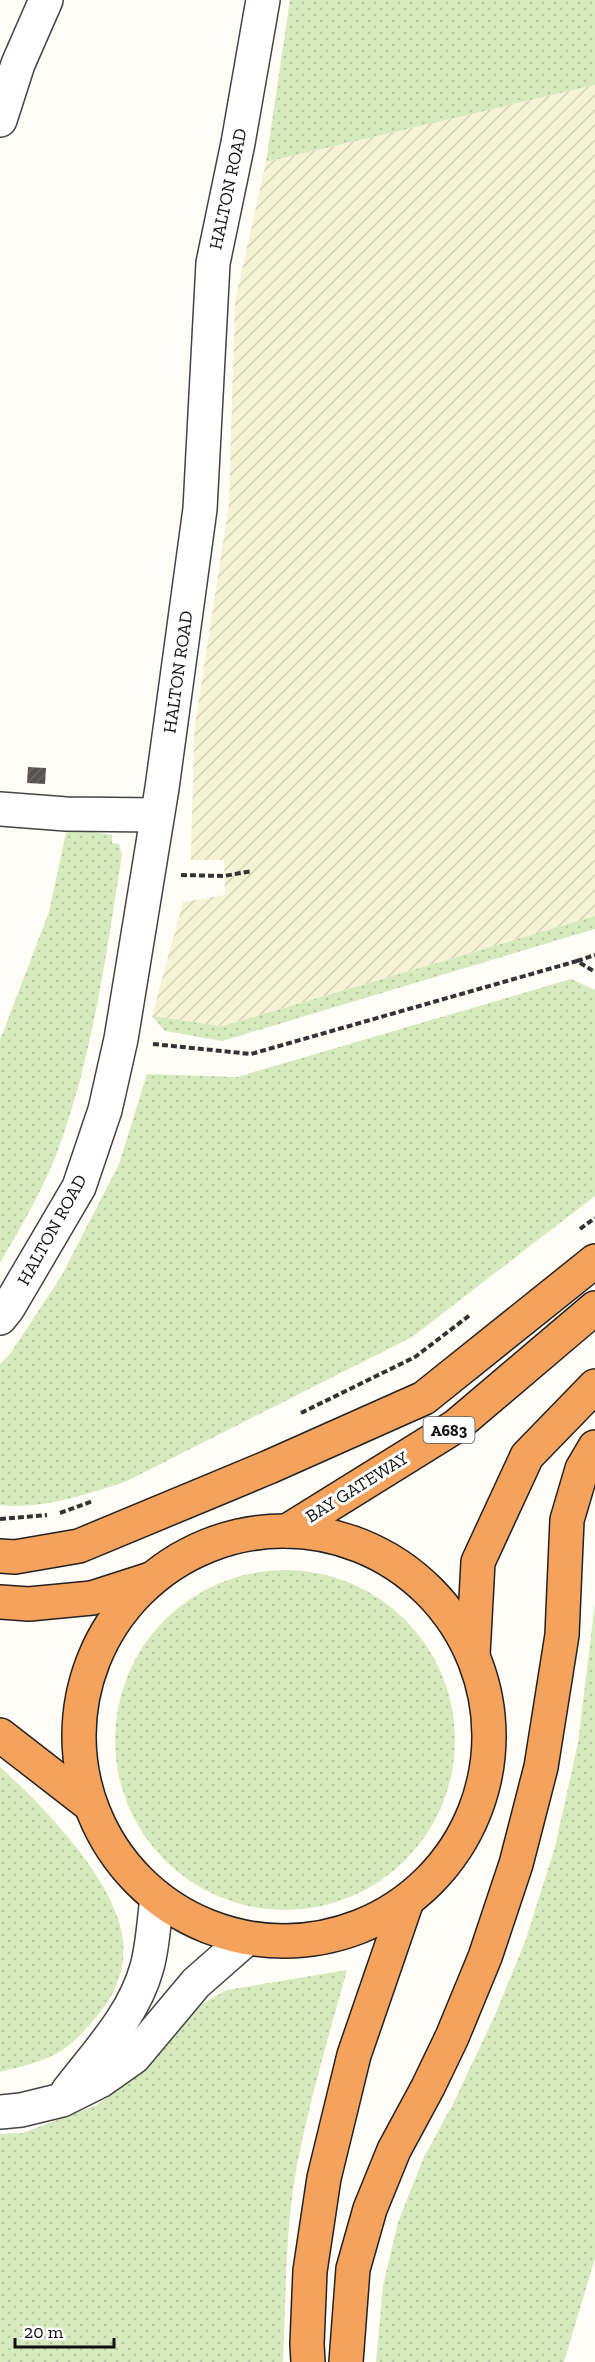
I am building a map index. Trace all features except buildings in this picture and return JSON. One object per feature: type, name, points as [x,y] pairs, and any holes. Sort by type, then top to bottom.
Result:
[{"type":"highway","points":[[0,1557],[15,1557],[79,1546],[269,1467],[424,1398],[595,1261]]},
{"type":"highway","name":"BAY GATEWAY","points":[[287,1531],[357,1485],[456,1426],[595,1308]]},
{"type":"highway","points":[[473,1655],[478,1562],[527,1456],[595,1386]]},
{"type":"highway","points":[[346,2362],[353,2269],[370,2209],[394,2150],[428,2087],[456,2027],[485,1957],[516,1864],[541,1767],[562,1635],[567,1520],[582,1468],[595,1447]]},
{"type":"highway","points":[[287,1531],[334,1537],[378,1553],[417,1580],[450,1614],[473,1655],[485,1692],[490,1732],[487,1770],[479,1799],[460,1844],[436,1875],[407,1901],[358,1928],[303,1941],[246,1939],[199,1924],[157,1898],[128,1871],[105,1839],[89,1804],[79,1755],[81,1706],[94,1658],[118,1614],[153,1578],[193,1552],[239,1536],[287,1531]]},
{"type":"highway","points":[[0,1602],[29,1604],[92,1598],[153,1578]]},
{"type":"highway","points":[[0,1735],[89,1804]]},
{"type":"highway","points":[[308,2362],[310,2271],[324,2178],[354,2055],[407,1901]]},
{"type":"street","points":[[0,120],[18,64],[46,0]]},
{"type":"street","name":"HALTON ROAD","points":[[0,1318],[79,1187],[105,1110],[121,1039],[157,815],[200,509],[213,263],[238,143],[263,0]]},
{"type":"street","points":[[0,809],[66,814],[157,815]]},
{"type":"street","points":[[62,2100],[121,2022],[137,1995],[148,1965],[157,1898]]},
{"type":"street","points":[[0,2112],[21,2110],[62,2100],[100,2081],[134,2057],[196,1983],[246,1939]]},
{"type":"path","points":[[147,873],[224,876],[252,871]]},
{"type":"path","points":[[150,1044],[251,1054],[595,955]]},
{"type":"path","points":[[577,961],[595,972]]},
{"type":"path","points":[[576,1233],[595,1218]]},
{"type":"path","points":[[300,1414],[415,1357],[472,1313]]},
{"type":"path","points":[[0,1519],[58,1514],[100,1498]]},
{"type":"shaded area","points":[[595,85],[595,916],[223,1026],[152,1016],[183,902],[225,895],[224,860],[191,860],[194,732],[229,504],[235,301],[266,162]]},
{"type":"green space","points":[[290,0],[595,0],[595,85],[266,162]]},
{"type":"green space","points":[[67,828],[112,835],[112,843],[119,844],[122,855],[98,997],[74,1102],[43,1185],[0,1263],[0,1040],[49,912]]},
{"type":"green space","points":[[595,916],[595,929],[222,1041],[165,1031],[152,1016],[223,1026]]},
{"type":"green space","points":[[571,979],[595,990],[595,1196],[412,1337],[127,1481],[81,1496],[48,1503],[0,1505],[0,1364],[10,1354],[62,1275],[119,1164],[147,1074],[237,1077]]},
{"type":"green space","points":[[285,1570],[318,1574],[350,1583],[379,1599],[405,1620],[426,1646],[442,1675],[451,1707],[455,1740],[451,1773],[442,1805],[426,1834],[405,1860],[379,1881],[350,1897],[318,1906],[285,1910],[252,1906],[220,1897],[191,1881],[165,1860],[144,1834],[128,1805],[119,1773],[115,1740],[119,1707],[128,1675],[144,1646],[165,1620],[191,1599],[220,1583],[252,1574]]},
{"type":"green space","points":[[595,1603],[595,2258],[564,2362],[376,2362],[383,2286],[398,2222],[424,2157],[453,2104],[495,2015],[525,1942],[555,1847],[578,1743]]},
{"type":"green space","points":[[0,1767],[56,1823],[92,1869],[107,1893],[117,1917],[123,1940],[123,1961],[118,1981],[109,1999],[93,2021],[66,2048],[31,2064],[0,2072]]},
{"type":"green space","points":[[347,1970],[314,2091],[293,2189],[288,2239],[283,2362],[0,2362],[0,2134],[23,2133],[97,2105],[126,2084],[198,2006],[227,1990]]}]
